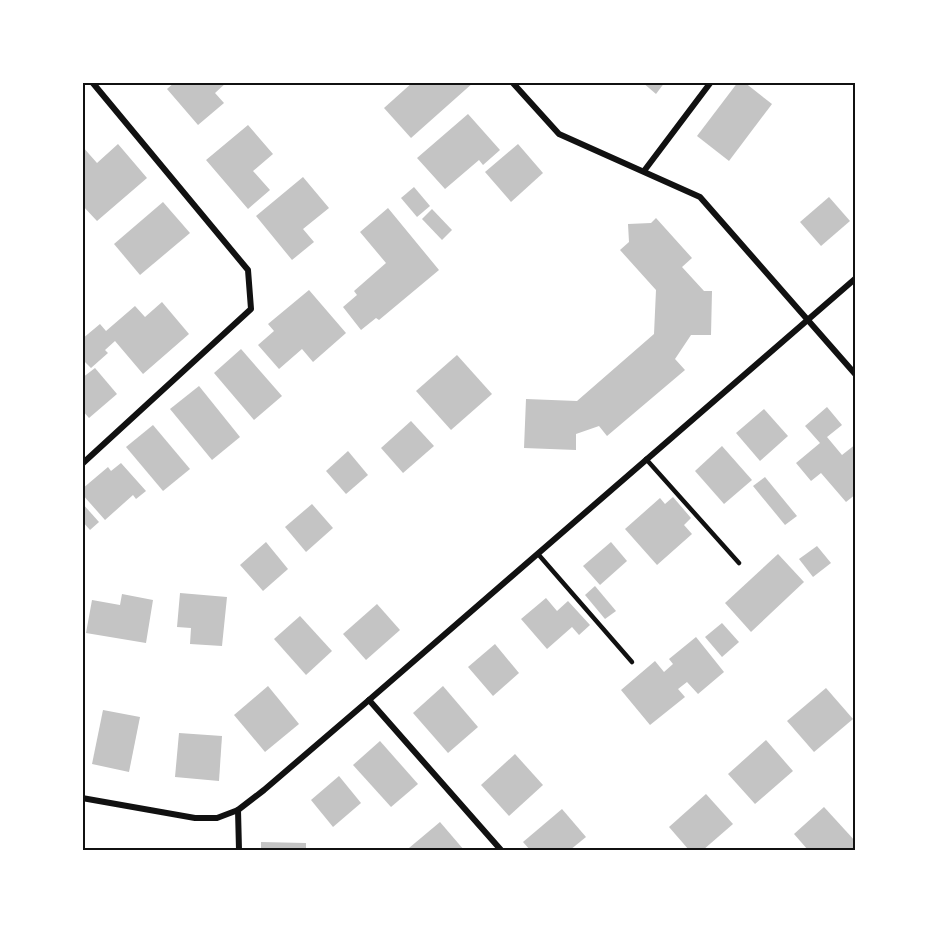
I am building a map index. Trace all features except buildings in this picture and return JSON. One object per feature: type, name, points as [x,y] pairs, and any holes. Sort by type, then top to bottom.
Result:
[{"type":"street","points":[[82,464],[251,309],[248,270],[92,82]]},
{"type":"street","points":[[512,82],[559,134],[700,196],[855,375]]},
{"type":"street","points":[[644,171],[711,82]]},
{"type":"street","points":[[82,798],[195,818],[217,818],[238,810],[369,700],[855,278]]},
{"type":"street","points":[[369,700],[501,850]]},
{"type":"street","points":[[238,810],[239,850]]},
{"type":"lane","points":[[646,459],[740,563]]},
{"type":"lane","points":[[538,554],[632,662]]}]
